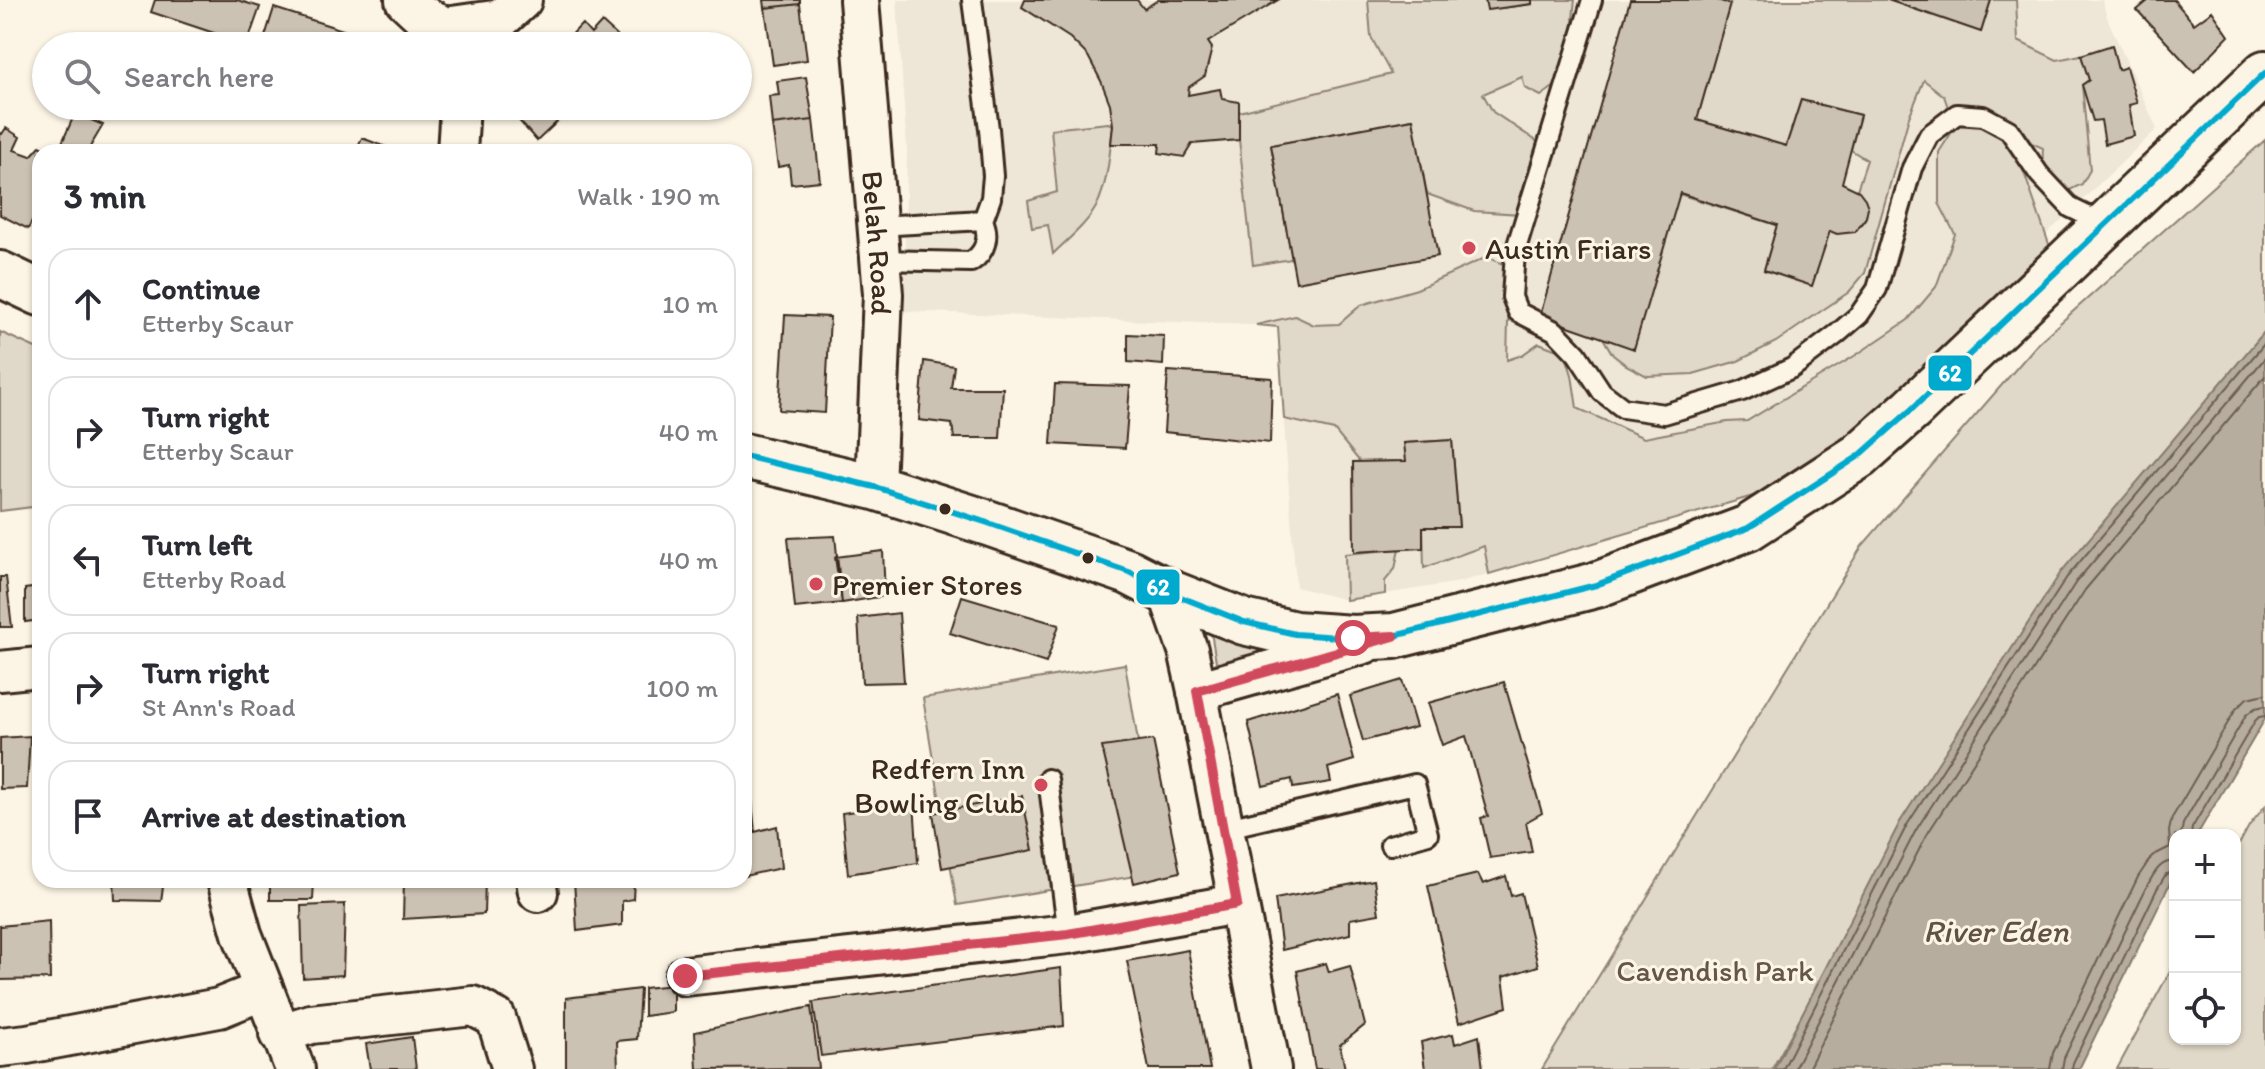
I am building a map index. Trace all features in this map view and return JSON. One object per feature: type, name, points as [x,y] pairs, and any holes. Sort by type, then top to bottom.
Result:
[{"type":"street","points":[[405,0],[419,13],[458,32]]},
{"type":"street","points":[[472,32],[501,19],[522,0]]},
{"type":"street","name":"Belah Road","points":[[859,0],[883,294],[875,487]]},
{"type":"street","points":[[1197,691],[1394,636],[1596,585],[1748,528],[1859,456],[2265,73]]},
{"type":"street","points":[[458,144],[459,120]]},
{"type":"street","points":[[0,274],[32,289]]},
{"type":"street","points":[[752,458],[875,487],[988,523],[1129,572],[1168,592],[1244,622],[1295,634],[1353,638],[1394,636]]},
{"type":"street","points":[[1168,592],[1188,650],[1197,691],[1271,1069]]},
{"type":"street","points":[[0,671],[32,668]]},
{"type":"street","points":[[229,888],[242,934],[295,1069]]},
{"type":"street","points":[[685,976],[1068,934],[1237,904]]},
{"type":"street","points":[[0,1047],[219,1008],[264,990]]},
{"type":"street","points":[[279,1034],[311,1024],[473,1006],[496,1018],[512,1069]]},
{"type":"lane","points":[[879,243],[971,262],[985,246],[987,228],[983,220],[991,198],[993,176],[972,0]]},
{"type":"lane","points":[[1592,0],[1515,252],[1512,297],[1518,312],[1555,331],[1577,354],[1602,392],[1623,408],[1664,414],[1742,391],[1792,368],[1859,315],[1877,289],[1912,168],[1929,135],[1957,114],[1983,116],[2009,130],[2039,174],[2071,208],[2104,224]]},
{"type":"lane","points":[[879,243],[983,220]]},
{"type":"lane","points":[[1048,779],[1068,934]]},
{"type":"lane","points":[[1223,829],[1415,784],[1428,834],[1390,845]]},
{"type":"shaded area","name":"Austin Friars","points":[[897,0],[2102,0],[2157,129],[1865,407],[1753,496],[1460,582],[1346,600],[1296,587],[1277,326],[903,311],[907,152]]},
{"type":"green space","points":[[1368,0],[1485,0],[1487,10],[1532,4],[1532,0],[1575,0],[1570,55],[1557,84],[1541,96],[1525,88],[1522,77],[1483,94],[1493,112],[1556,154],[1537,215],[1474,211],[1427,194],[1412,119],[1271,145],[1292,259],[1253,265],[1239,140],[1239,112],[1391,74],[1371,37]]},
{"type":"green space","points":[[1731,0],[1888,0],[1981,32],[1991,0],[2016,0],[2018,41],[2057,60],[2081,55],[2089,80],[2082,85],[2090,170],[2082,184],[2068,191],[2055,184],[2044,169],[2043,148],[2007,132],[2051,250],[1849,451],[1753,496],[1489,574],[1484,546],[1424,568],[1423,527],[1459,527],[1452,440],[1405,443],[1406,461],[1360,462],[1334,430],[1284,419],[1278,327],[1256,325],[1295,316],[1314,325],[1339,324],[1361,305],[1417,289],[1487,257],[1519,271],[1508,321],[1507,360],[1522,355],[1539,343],[1565,353],[1577,408],[1644,438],[1747,421],[1908,320],[1936,287],[1955,234],[1939,203],[1939,152],[1955,127],[1944,96],[1924,80],[1909,117],[1865,273],[1849,292],[1776,342],[1738,361],[1693,374],[1647,376],[1613,355],[1603,338],[1679,194],[1777,225],[1764,270],[1812,285],[1829,231],[1840,233],[1857,228],[1866,216],[1864,199],[1857,190],[1867,160],[1851,150],[1860,115],[1801,100],[1786,146],[1697,120]]},
{"type":"green space","points":[[1113,125],[1108,167],[1100,198],[1087,220],[1053,254],[1048,225],[1032,228],[1028,201],[1057,192],[1051,129]]},
{"type":"green space","name":"Cavendish Park","points":[[2265,140],[2265,331],[1926,789],[1772,1069],[1542,1069],[1862,546],[2040,341]]},
{"type":"green space","points":[[0,332],[32,346],[32,507],[0,511]]},
{"type":"green space","points":[[1399,549],[1395,569],[1385,581],[1385,594],[1346,600],[1345,554]]},
{"type":"green space","points":[[1211,632],[1290,650],[1218,674]]},
{"type":"green space","name":"Redfern Inn Bowling Club","points":[[1125,664],[1160,872],[957,905],[923,698]]},
{"type":"green space","points":[[2265,806],[2265,1069],[2117,1069],[2169,973],[2169,1045],[2241,1045],[2241,841]]},
{"type":"water","name":"River Eden","points":[[2265,331],[2265,719],[2201,829],[2169,829],[2169,885],[2079,1069],[1774,1069],[1900,822],[2061,572]]},
{"type":"building","points":[[155,0],[237,0],[260,7],[251,32],[211,32],[151,12]]},
{"type":"building","points":[[764,0],[800,0],[800,4],[765,8]]},
{"type":"building","points":[[1025,0],[1137,0],[1144,9],[1158,0],[1278,0],[1208,42],[1212,48],[1205,76],[1189,87],[1188,95],[1220,89],[1222,99],[1239,102],[1239,140],[1192,144],[1184,157],[1159,153],[1160,144],[1111,144],[1113,125],[1110,104],[1088,56],[1070,38],[1022,7]]},
{"type":"building","points":[[1485,0],[1532,0],[1532,4],[1487,10]]},
{"type":"building","points":[[1630,0],[1717,0],[1730,4],[1697,120],[1786,146],[1801,100],[1860,115],[1842,183],[1859,191],[1868,207],[1866,217],[1855,232],[1837,234],[1830,231],[1812,286],[1764,270],[1777,225],[1680,193],[1634,349],[1540,316]]},
{"type":"building","points":[[1888,0],[1991,0],[1981,32]]},
{"type":"building","points":[[2149,0],[2174,0],[2194,24],[2212,11],[2229,36],[2194,72],[2137,10]]},
{"type":"building","points":[[800,4],[807,60],[773,65],[765,8]]},
{"type":"building","points":[[274,8],[349,32],[266,32]]},
{"type":"building","points":[[602,22],[613,32],[593,32]]},
{"type":"building","points":[[582,24],[589,32],[574,32]]},
{"type":"building","points":[[2112,45],[2118,70],[2126,67],[2137,103],[2129,105],[2134,136],[2105,144],[2101,120],[2093,121],[2082,85],[2089,80],[2081,55]]},
{"type":"building","points":[[806,77],[813,120],[772,125],[769,96],[779,95],[777,81]]},
{"type":"building","points":[[1413,119],[1438,256],[1296,282],[1271,145]]},
{"type":"building","points":[[72,120],[91,120],[103,125],[92,144],[61,144]]},
{"type":"building","points":[[519,120],[559,120],[537,141]]},
{"type":"building","points":[[813,120],[820,181],[791,184],[789,165],[778,167],[772,125]]},
{"type":"building","points":[[6,128],[20,137],[14,150],[32,155],[32,222],[28,229],[0,215],[2,134]]},
{"type":"building","points":[[362,138],[378,144],[359,144]]},
{"type":"building","points":[[785,315],[830,317],[825,413],[779,410]]},
{"type":"building","points":[[1128,334],[1164,336],[1163,365],[1128,362]]},
{"type":"building","points":[[924,361],[954,366],[951,388],[1003,388],[1000,438],[954,438],[952,424],[919,420]]},
{"type":"building","points":[[1168,371],[1272,378],[1270,443],[1164,432]]},
{"type":"building","points":[[1055,384],[1130,386],[1125,448],[1051,444]]},
{"type":"building","points":[[1452,440],[1459,527],[1423,527],[1423,548],[1354,552],[1353,462],[1406,461],[1404,443]]},
{"type":"building","name":"Premier Stores","points":[[835,536],[842,603],[795,608],[788,538]]},
{"type":"building","points":[[883,551],[885,596],[842,603],[835,557]]},
{"type":"building","points":[[0,577],[6,577],[12,627],[0,627]]},
{"type":"building","points":[[32,588],[32,621],[25,622],[25,589]]},
{"type":"building","points":[[962,596],[1059,625],[1046,663],[950,633]]},
{"type":"building","points":[[899,613],[904,682],[862,683],[858,618]]},
{"type":"building","points":[[1402,680],[1416,727],[1363,741],[1350,696]]},
{"type":"building","points":[[1504,682],[1542,813],[1526,822],[1532,852],[1490,858],[1481,818],[1488,816],[1466,736],[1442,745],[1428,703]]},
{"type":"building","points":[[1337,694],[1354,760],[1328,768],[1331,782],[1293,788],[1292,779],[1263,786],[1248,722]]},
{"type":"building","points":[[30,736],[27,788],[0,789],[0,738]]},
{"type":"building","points":[[1153,740],[1180,872],[1134,883],[1102,747]]},
{"type":"building","points":[[1022,796],[1033,850],[942,868],[933,813]]},
{"type":"building","points":[[752,801],[755,832],[777,826],[781,868],[752,874]]},
{"type":"building","points":[[914,802],[918,863],[848,874],[842,813]]},
{"type":"building","points":[[1478,874],[1483,884],[1506,876],[1511,896],[1521,893],[1538,966],[1503,977],[1507,1007],[1459,1023],[1428,886]]},
{"type":"building","points":[[1374,880],[1379,914],[1350,919],[1350,934],[1282,950],[1275,899]]},
{"type":"building","points":[[114,888],[163,888],[161,901],[115,900]]},
{"type":"building","points":[[270,888],[314,888],[313,900],[270,900]]},
{"type":"building","points":[[404,888],[485,888],[484,914],[403,919]]},
{"type":"building","points":[[574,888],[634,888],[633,899],[622,901],[622,925],[577,931]]},
{"type":"building","points":[[345,904],[343,975],[303,978],[301,906]]},
{"type":"building","points":[[49,921],[50,979],[0,980],[0,926]]},
{"type":"building","points":[[1188,950],[1210,1069],[1149,1069],[1127,961]]},
{"type":"building","points":[[1326,963],[1329,972],[1350,966],[1365,1025],[1340,1045],[1345,1069],[1315,1069],[1297,971]]},
{"type":"building","points":[[1061,968],[1064,1026],[821,1056],[813,1002]]},
{"type":"building","points":[[673,985],[673,1012],[644,1016],[644,988]]},
{"type":"building","points":[[640,989],[637,1039],[617,1041],[618,1069],[566,1069],[566,998]]},
{"type":"building","points":[[811,1007],[819,1068],[697,1069],[695,1032]]},
{"type":"building","points":[[1453,1034],[1455,1044],[1479,1036],[1483,1069],[1425,1069],[1421,1042]]},
{"type":"building","points":[[412,1037],[416,1069],[370,1069],[366,1044]]},
{"type":"transit line","name":"62","points":[[752,458],[875,487],[988,523],[1129,572],[1168,592],[1244,622],[1295,634],[1353,638],[1394,636],[1596,585],[1748,528],[1859,456],[2265,73]]},
{"type":"place","name":"Austin Friars","points":[[1469,248]]},
{"type":"place","name":"Premier Stores","points":[[816,584]]},
{"type":"place","name":"Redfern Inn Bowling Club","points":[[1041,785]]},
{"type":"route","points":[[685,976],[1068,934],[1237,904],[1197,691],[1394,636],[1353,638]]}]
